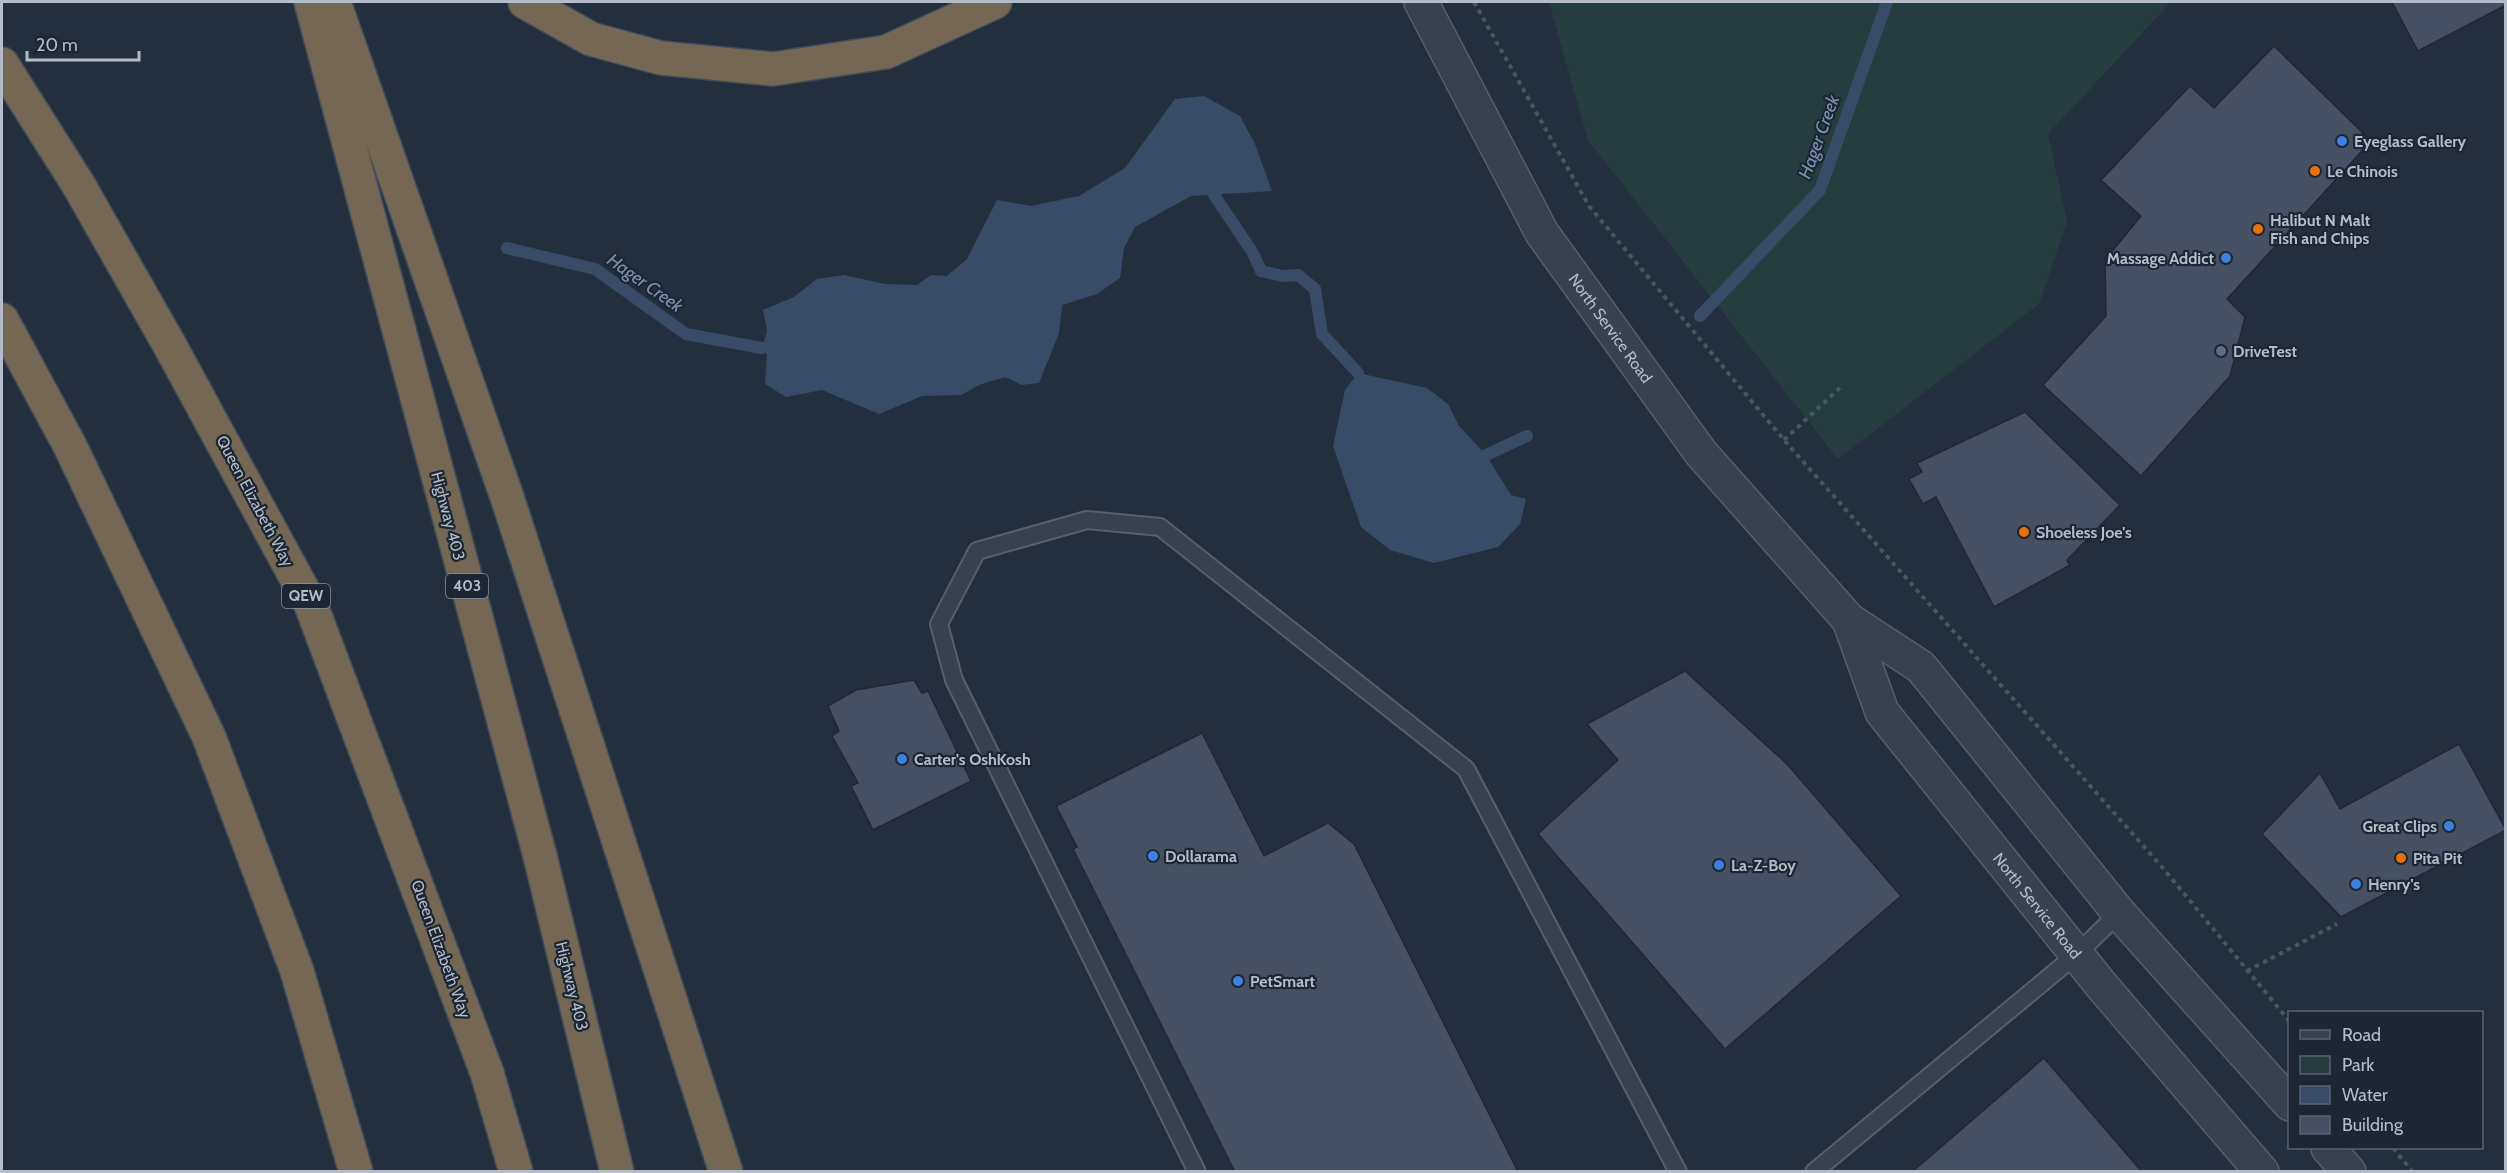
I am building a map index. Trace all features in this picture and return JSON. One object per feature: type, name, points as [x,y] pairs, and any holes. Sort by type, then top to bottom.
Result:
[{"type":"highway","name":"Highway 403","points":[[310,2],[540,856],[617,1172]]},
{"type":"highway","points":[[334,2],[507,497],[726,1172]]},
{"type":"highway","points":[[525,2],[591,39],[651,55],[773,69],[886,52],[995,2]]},
{"type":"highway","name":"Queen Elizabeth Way","points":[[2,64],[78,184],[170,344],[311,605],[487,1073],[516,1172]]},
{"type":"highway","points":[[2,320],[70,446],[209,737],[297,971],[356,1172]]},
{"type":"street","name":"North Service Road","points":[[1421,2],[1542,233],[1701,453],[1850,620],[1921,667],[2119,912],[2288,1103]]},
{"type":"street","name":"North Service Road","points":[[1850,620],[1882,712],[2077,954],[2262,1172]]},
{"type":"street","points":[[2329,1149],[2349,1172]]},
{"type":"lane","points":[[1197,1172],[954,680],[939,624],[976,551],[1087,520],[1160,527],[1466,769],[1678,1172]]},
{"type":"lane","points":[[1814,1172],[2077,954],[2119,912]]},
{"type":"path","points":[[1474,2],[1589,206],[1784,440],[2140,842],[2288,1021]]},
{"type":"path","points":[[1784,440],[1843,385]]},
{"type":"path","points":[[2247,971],[2337,924]]},
{"type":"path","points":[[2394,1149],[2413,1172]]},
{"type":"green space","points":[[1549,2],[2171,2],[2048,134],[2067,221],[2039,304],[1838,459],[1588,140]]},
{"type":"water","points":[[1204,96],[1240,116],[1255,144],[1272,191],[1191,196],[1135,227],[1124,248],[1120,278],[1097,294],[1062,305],[1059,333],[1039,383],[1022,385],[1005,377],[979,385],[961,395],[922,396],[879,414],[822,390],[786,397],[765,384],[767,355],[762,348],[767,331],[763,310],[794,297],[817,279],[844,275],[885,284],[917,285],[931,275],[947,276],[967,259],[997,200],[1031,206],[1079,196],[1125,168],[1175,99]]},
{"type":"water","points":[[1358,373],[1427,388],[1448,404],[1459,426],[1486,455],[1511,495],[1526,499],[1520,524],[1498,547],[1434,563],[1390,550],[1361,527],[1333,446],[1345,390]]},
{"type":"building","points":[[2392,2],[2506,2],[2506,5],[2418,51]]},
{"type":"building","points":[[2274,46],[2371,141],[2227,299],[2245,317],[2230,376],[2141,476],[2043,385],[2106,316],[2105,260],[2141,216],[2101,180],[2190,86],[2214,108]]},
{"type":"building","name":"Shoeless Joe's","points":[[2025,412],[2120,505],[2067,560],[2070,565],[1994,607],[1936,497],[1923,504],[1909,479],[1922,472],[1917,463]]},
{"type":"building","name":"La-Z-Boy","points":[[1685,671],[1787,764],[1901,896],[1725,1049],[1538,834],[1618,760],[1587,724]]},
{"type":"building","name":"Carter's OshKosh","points":[[914,680],[922,693],[928,691],[971,781],[873,830],[851,786],[858,783],[832,736],[839,731],[828,706],[856,690]]},
{"type":"building","points":[[1202,733],[1264,856],[1328,823],[1354,844],[1518,1172],[1235,1172],[1073,849],[1077,847],[1056,806]]},
{"type":"building","points":[[2459,744],[2506,830],[2341,917],[2262,834],[2320,773],[2340,809]]},
{"type":"building","points":[[2044,1058],[2142,1172],[1912,1172]]},
{"type":"waterway","name":"Hager Creek","points":[[1700,316],[1820,190],[1887,2]]},
{"type":"waterway","name":"Hager Creek","points":[[1214,195],[1253,253],[1261,271],[1283,276],[1298,275],[1315,289],[1322,334],[1358,373]]},
{"type":"waterway","name":"Hager Creek","points":[[507,248],[595,269],[686,334],[762,348]]},
{"type":"waterway","name":"Hager Creek","points":[[1486,455],[1527,436]]},
{"type":"place","name":"Eyeglass Gallery","points":[[2342,141]]},
{"type":"place","name":"Le Chinois","points":[[2315,171]]},
{"type":"place","name":"Halibut N Malt Fish and Chips","points":[[2258,229]]},
{"type":"place","name":"Massage Addict","points":[[2226,258]]},
{"type":"place","name":"DriveTest","points":[[2221,351]]},
{"type":"place","name":"Shoeless Joe's","points":[[2024,532]]},
{"type":"place","name":"Carter's OshKosh","points":[[902,759]]},
{"type":"place","name":"Great Clips","points":[[2449,826]]},
{"type":"place","name":"Dollarama","points":[[1153,856]]},
{"type":"place","name":"Pita Pit","points":[[2401,858]]},
{"type":"place","name":"La-Z-Boy","points":[[1719,865]]},
{"type":"place","name":"Henry's","points":[[2356,884]]},
{"type":"place","name":"PetSmart","points":[[1238,981]]}]
